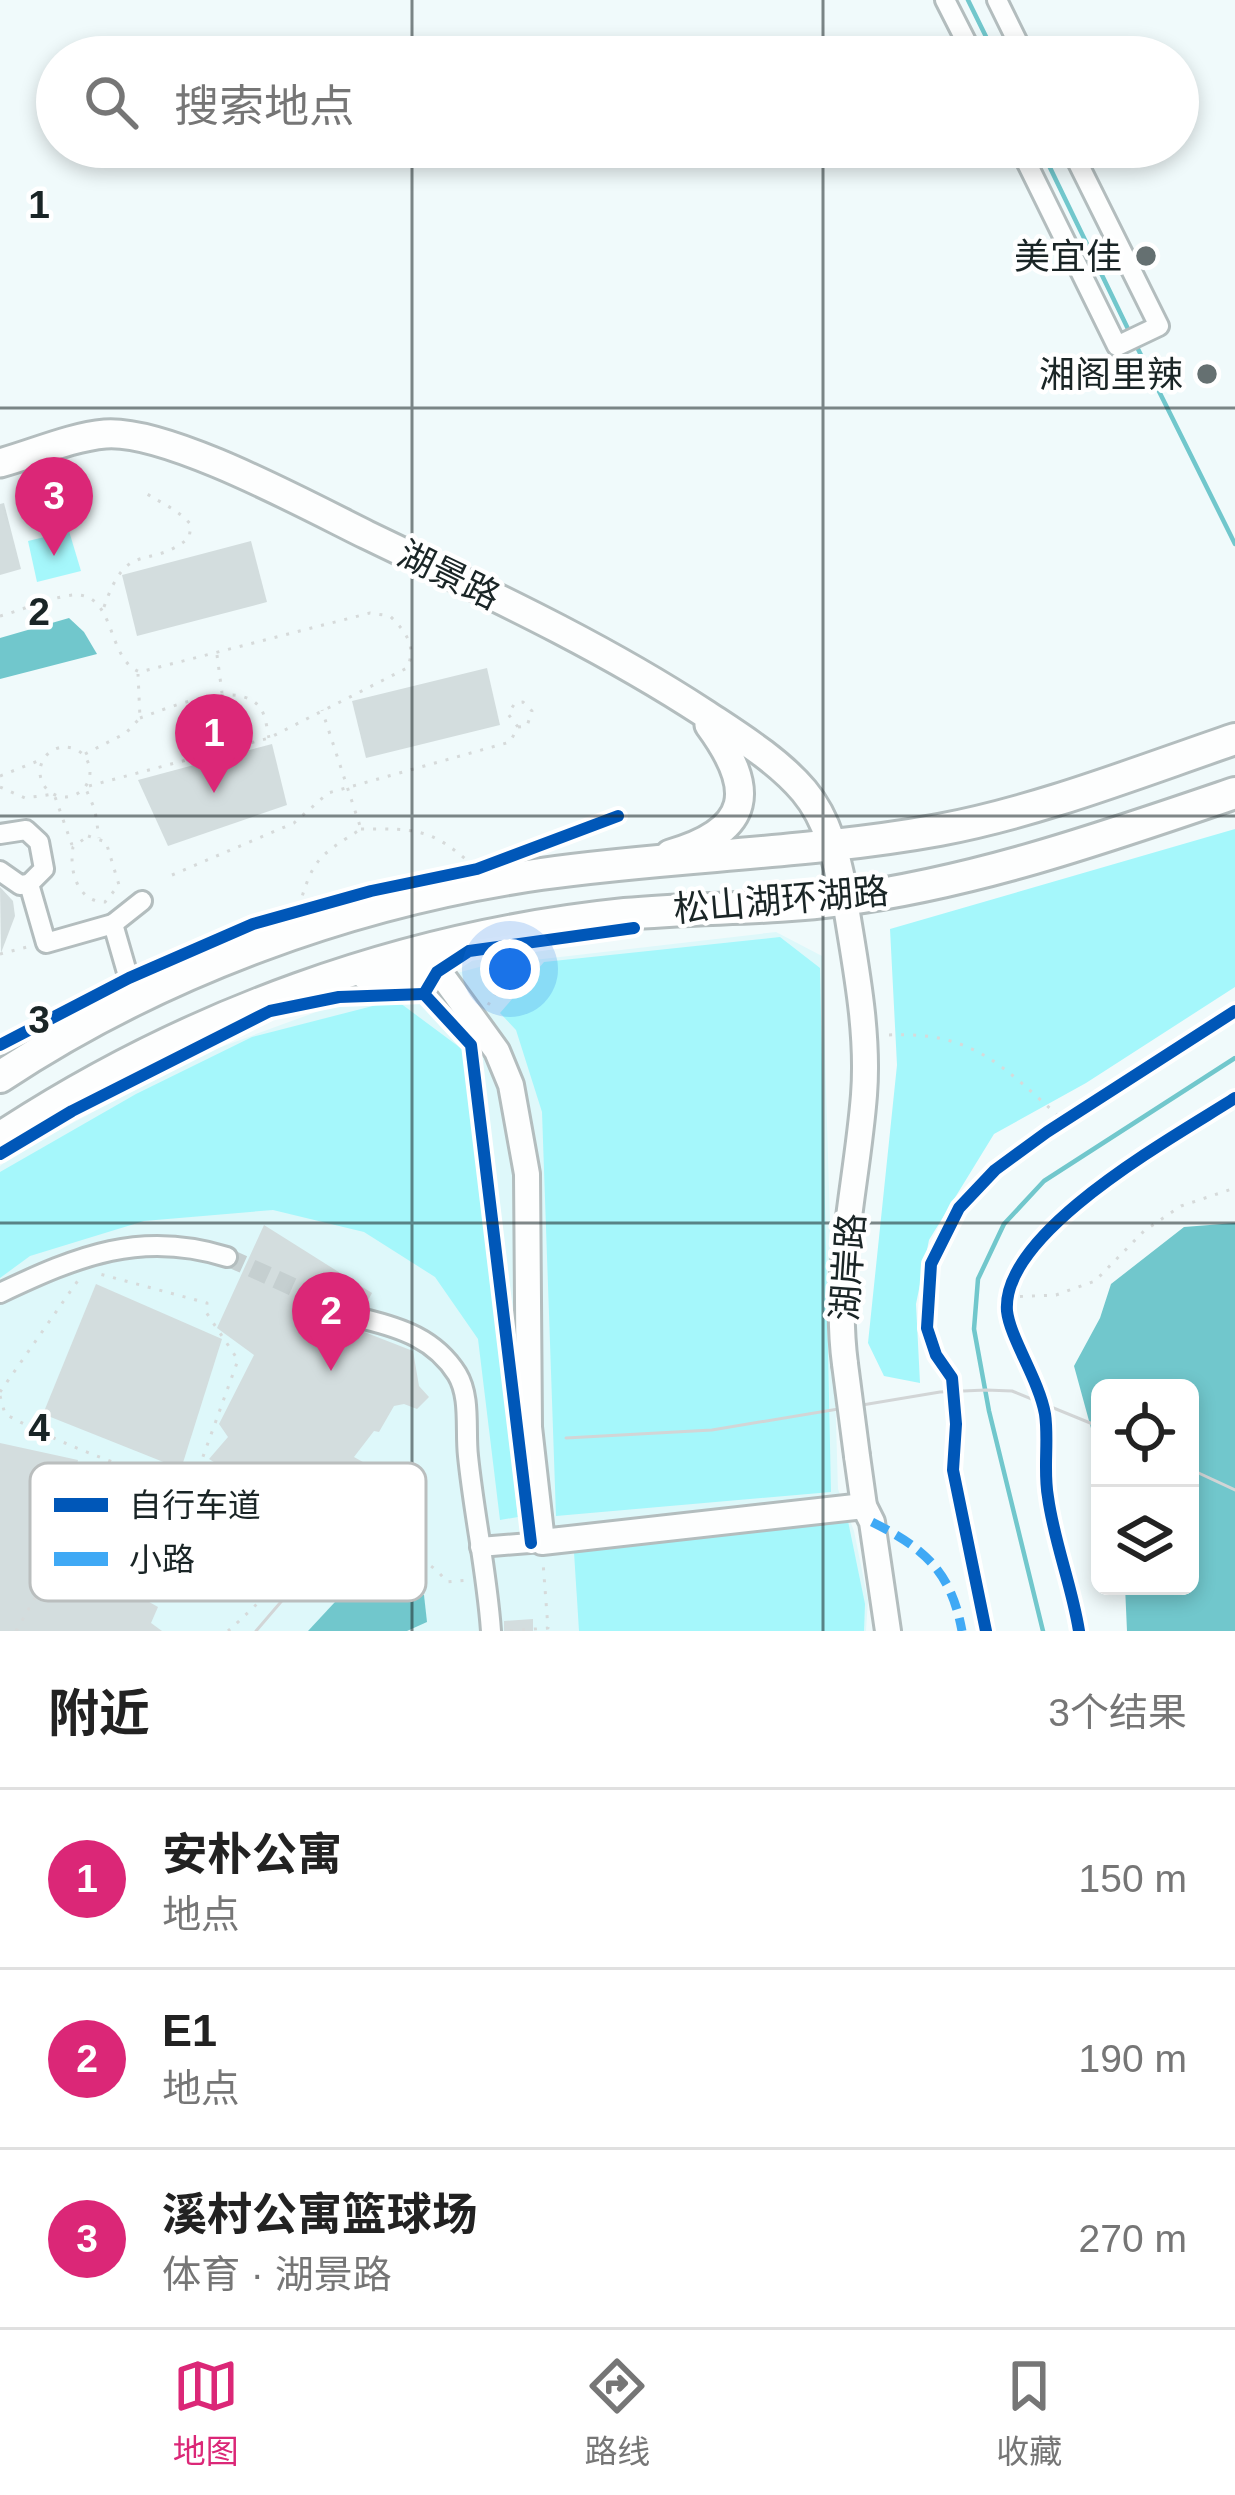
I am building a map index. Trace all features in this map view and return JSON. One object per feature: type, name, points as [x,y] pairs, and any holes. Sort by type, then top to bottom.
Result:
[{"type":"main road","name":"湖景路","points":[[0,463],[107,434],[151,442],[217,463],[568,632],[738,736],[802,788],[821,814],[845,900]]},
{"type":"main road","points":[[639,863],[709,839],[730,823],[741,801],[739,773],[731,755],[695,708]]},
{"type":"main road","name":"松山湖环湖路","points":[[0,1077],[46,1046],[136,1000],[284,937],[407,900],[539,874],[834,848],[967,823],[1072,794],[1235,739]]},
{"type":"main road","name":"松山湖环湖路","points":[[0,1138],[92,1081],[173,1040],[303,986],[451,944],[625,914],[845,900],[956,879],[1087,843],[1235,794]]},
{"type":"street","points":[[946,0],[964,36]]},
{"type":"street","points":[[997,0],[1015,36]]},
{"type":"street","points":[[1029,168],[1118,346],[1160,326],[1081,168]]},
{"type":"street","points":[[0,834],[26,830],[39,842],[44,869],[29,884],[20,885],[0,871]]},
{"type":"street","points":[[29,884],[46,943],[112,924],[142,901]]},
{"type":"street","name":"湖岸路","points":[[845,900],[859,994],[864,1090],[840,1278],[845,1364],[864,1506],[872,1522],[888,1631]]},
{"type":"street","points":[[112,924],[136,1000]]},
{"type":"street","points":[[451,944],[436,953],[433,963],[497,1051],[511,1085],[527,1174],[529,1427],[542,1542]]},
{"type":"street","points":[[303,986],[442,977]]},
{"type":"street","points":[[0,1293],[71,1259],[158,1244],[188,1245],[227,1257]]},
{"type":"street","points":[[364,1319],[424,1339],[457,1375],[465,1398],[467,1454],[491,1631]]},
{"type":"street","points":[[480,1547],[864,1506]]},
{"type":"path","points":[[103,609],[115,574],[139,557],[176,548],[189,538],[190,525],[178,509],[144,492]]},
{"type":"path","points":[[0,616],[68,595],[86,596],[103,609],[119,655],[128,668],[138,671],[152,672],[370,614],[390,616],[409,639],[413,655],[407,668],[269,738],[85,787],[74,796],[25,798],[0,787]]},
{"type":"path","points":[[217,654],[222,695]]},
{"type":"path","points":[[138,671],[140,718]]},
{"type":"path","points":[[0,776],[62,747],[83,755],[126,733],[140,718],[222,695],[246,697],[260,707],[269,738]]},
{"type":"path","points":[[523,702],[532,711],[532,720],[518,727],[508,714],[514,704],[523,702]]},
{"type":"path","points":[[322,708],[361,829]]},
{"type":"path","points":[[172,875],[294,823],[328,793],[510,742],[518,727]]},
{"type":"path","points":[[44,758],[40,775],[45,788],[54,794],[73,847],[78,886],[94,902],[105,902],[119,885],[111,852],[98,838],[85,787],[90,776],[83,755]]},
{"type":"path","points":[[297,911],[309,868],[361,829],[423,830],[450,845],[477,869]]},
{"type":"path","points":[[73,847],[88,836],[98,838]]},
{"type":"path","points":[[459,873],[477,869]]},
{"type":"path","points":[[275,917],[316,906]]},
{"type":"path","points":[[0,954],[46,943]]},
{"type":"path","points":[[511,946],[529,944]]},
{"type":"path","points":[[477,1022],[529,944]]},
{"type":"path","points":[[889,1035],[949,1038],[981,1051],[1064,1121]]},
{"type":"path","points":[[1047,1132],[1080,1111]]},
{"type":"path","points":[[1008,1297],[1076,1290],[1095,1280],[1144,1232],[1181,1206],[1235,1188]]},
{"type":"path","points":[[114,1463],[5,1414],[0,1394],[86,1270],[207,1303],[206,1312],[238,1360],[201,1463]]},
{"type":"path","points":[[1007,1313],[1016,1278]]},
{"type":"path","points":[[510,1631],[548,1628],[542,1542]]},
{"type":"path","points":[[426,1560],[447,1582],[484,1579]]},
{"type":"path","points":[[16,1631],[33,1601]]},
{"type":"path","points":[[227,1631],[262,1601]]},
{"type":"shaded area","points":[[69,531],[81,571],[37,582],[28,541]]},
{"type":"shaded area","points":[[69,618],[97,654],[0,679],[0,638]]},
{"type":"shaded area","points":[[1235,829],[1235,987],[1086,1083],[994,1134],[929,1240],[916,1304],[920,1383],[884,1376],[868,1343],[897,1065],[890,929]]},
{"type":"shaded area","points":[[776,932],[822,956],[838,1489],[854,1531],[868,1600],[866,1631],[0,1631],[0,1166],[202,1054],[327,1008],[483,966]]},
{"type":"shaded area","points":[[780,937],[820,968],[831,1492],[556,1516],[542,1112],[516,1030],[500,1013],[544,962]]},
{"type":"shaded area","points":[[396,1000],[466,1052],[518,1517],[500,1520],[478,1339],[435,1277],[364,1232],[273,1210],[144,1221],[30,1256],[0,1278],[0,1172],[136,1094],[252,1037]]},
{"type":"shaded area","points":[[1235,1223],[1235,1631],[1127,1631],[1125,1595],[1199,1595],[1199,1379],[1091,1379],[1091,1428],[1074,1366],[1100,1318],[1111,1284],[1184,1227]]},
{"type":"shaded area","points":[[848,1521],[865,1604],[864,1631],[579,1631],[574,1552]]},
{"type":"shaded area","points":[[336,1601],[425,1601],[427,1622],[407,1631],[308,1631]]},
{"type":"building","points":[[4,503],[21,569],[0,575],[0,504]]},
{"type":"building","points":[[251,541],[267,602],[137,636],[122,575]]},
{"type":"building","points":[[487,668],[500,725],[366,758],[352,701]]},
{"type":"building","points":[[272,744],[287,805],[168,846],[138,780]]},
{"type":"building","points":[[0,887],[13,901],[15,916],[1,953]]},
{"type":"building","points":[[264,1225],[372,1293],[365,1306],[351,1315],[354,1328],[413,1351],[419,1386],[429,1397],[417,1409],[394,1406],[379,1432],[374,1431],[354,1457],[365,1463],[215,1463],[209,1459],[228,1437],[219,1424],[254,1355],[217,1328]]},
{"type":"building","points":[[96,1284],[222,1339],[183,1463],[166,1463],[43,1414]]},
{"type":"building","points":[[0,1443],[78,1460],[30,1463],[30,1601],[147,1601],[158,1607],[151,1623],[162,1631],[0,1631]]},
{"type":"building","points":[[533,1619],[533,1631],[504,1631],[504,1621]]},
{"type":"waterway","points":[[968,0],[986,36]]},
{"type":"waterway","points":[[1050,168],[1129,331]]},
{"type":"waterway","points":[[1134,341],[1235,544]]},
{"type":"waterway","points":[[1043,1631],[989,1411],[974,1329],[978,1279],[1004,1224],[1044,1181],[1235,1058]]},
{"type":"tunnel","points":[[227,1257],[364,1319]]},
{"type":"tram line","points":[[566,1438],[712,1430],[940,1392],[986,1390],[1012,1391],[1091,1423]]},
{"type":"tram line","points":[[1199,1473],[1235,1490]]},
{"type":"tram line","points":[[256,1631],[282,1601]]},
{"type":"marked path","points":[[872,1522],[932,1564],[951,1592],[962,1631]]},
{"type":"cycle path","points":[[0,1045],[129,978],[253,924],[371,891],[477,869],[618,816]]},
{"type":"cycle path","points":[[531,1543],[471,1045],[424,994],[437,972],[469,951],[634,928]]},
{"type":"cycle path","points":[[0,1154],[72,1111],[270,1011],[339,997],[424,994]]},
{"type":"cycle path","points":[[986,1631],[953,1470],[952,1378],[936,1355],[927,1328],[931,1264],[959,1208],[995,1170],[1235,1011]]},
{"type":"cycle path","points":[[1079,1631],[1048,1497],[1045,1414],[1007,1311],[1013,1280],[1032,1249],[1061,1218],[1135,1161],[1235,1098]]},
{"type":"place","name":"美宜佳","points":[[1146,256]]},
{"type":"place","name":"湘阁里辣","points":[[1207,374]]},
{"type":"place","name":"溪村公寓篮球场","points":[[54,556]]},
{"type":"place","name":"安朴公寓","points":[[214,793]]},
{"type":"place","name":"E1","points":[[331,1371]]}]
